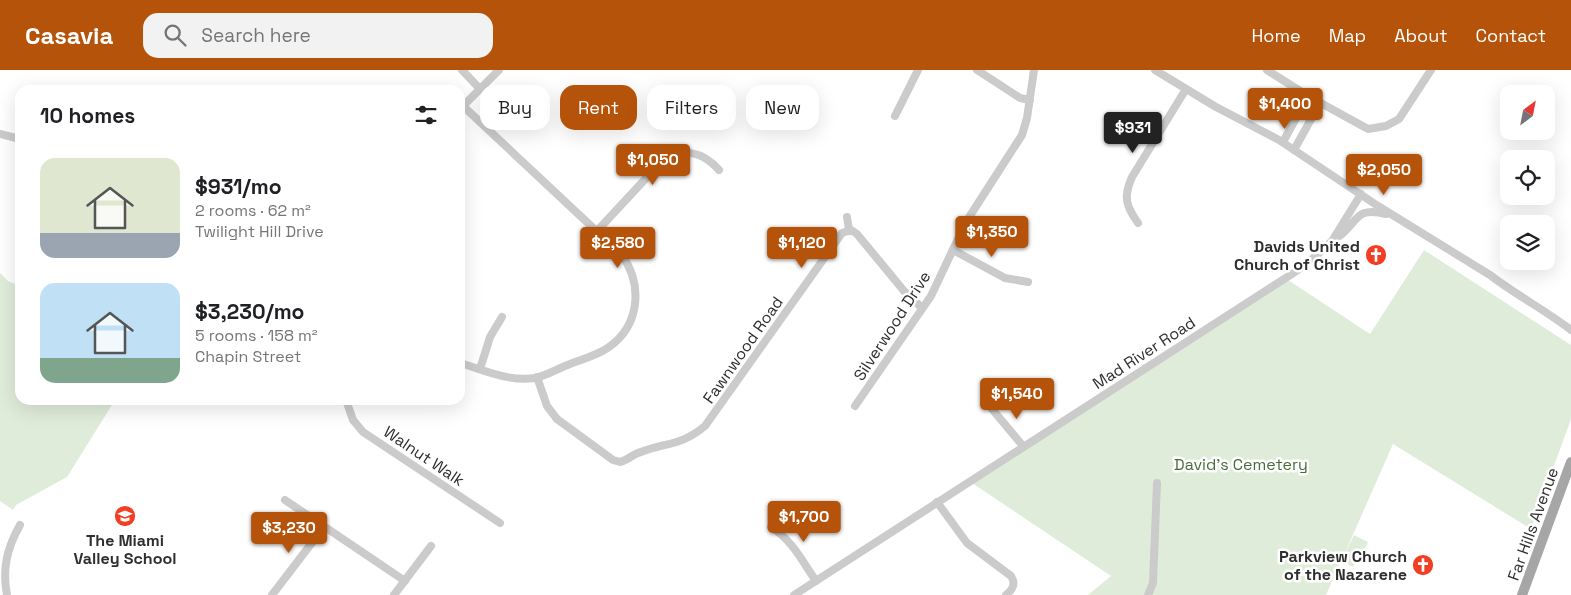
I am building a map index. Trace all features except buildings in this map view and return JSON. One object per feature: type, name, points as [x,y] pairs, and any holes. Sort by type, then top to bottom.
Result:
[{"type":"main road","name":"Far Hills Avenue","points":[[1522,595],[1571,462]]},
{"type":"street","points":[[462,70],[480,88],[465,103]]},
{"type":"street","points":[[483,85],[499,70]]},
{"type":"street","points":[[895,116],[918,70]]},
{"type":"street","points":[[977,70],[1020,98],[1030,100]]},
{"type":"street","name":"Silverwood Drive","points":[[855,406],[939,282],[973,211],[1022,135],[1027,118],[1034,70]]},
{"type":"street","points":[[1156,70],[1186,89],[1283,142],[1396,217],[1543,309],[1571,330]]},
{"type":"street","points":[[1267,70],[1320,103],[1368,128],[1386,126],[1399,119],[1431,70]]},
{"type":"street","points":[[1138,223],[1129,210],[1127,202],[1128,186],[1186,89]]},
{"type":"street","points":[[1283,142],[1308,96]]},
{"type":"street","points":[[1294,150],[1320,103]]},
{"type":"street","points":[[465,111],[622,255],[632,273],[636,296],[633,315],[624,331],[609,347],[537,377],[509,378],[465,364]]},
{"type":"street","points":[[0,134],[15,138]]},
{"type":"street","points":[[597,231],[668,156],[685,152],[698,154],[712,162],[719,170]]},
{"type":"street","name":"Mad River Road","points":[[794,595],[1295,272],[1332,241],[1361,194]]},
{"type":"street","points":[[1332,241],[1343,233],[1359,215],[1365,212],[1374,211],[1396,217]]},
{"type":"street","points":[[847,217],[849,230],[857,234],[904,291],[922,308]]},
{"type":"street","name":"Fawnwood Road","points":[[537,377],[547,406],[557,419],[616,461],[625,460],[641,452],[677,443],[701,429],[712,418],[838,236],[849,230]]},
{"type":"street","points":[[953,250],[1005,278],[1028,282]]},
{"type":"street","points":[[480,369],[490,337],[502,317]]},
{"type":"street","name":"Walnut Walk","points":[[348,405],[353,420],[363,432],[500,524]]},
{"type":"street","points":[[992,409],[1023,446]]},
{"type":"street","points":[[1148,595],[1153,583],[1157,483]]},
{"type":"street","points":[[285,500],[405,581]]},
{"type":"street","points":[[938,502],[968,543],[1012,576],[1013,587],[1006,595]]},
{"type":"street","points":[[7,595],[2,565],[20,525]]},
{"type":"street","points":[[272,595],[324,527]]},
{"type":"street","points":[[771,527],[790,542],[816,581]]},
{"type":"street","points":[[394,595],[431,546]]},
{"type":"green space","name":"David's Cemetery","points":[[1424,250],[1571,345],[1571,419],[1531,529],[1393,444],[1344,555],[1354,535],[1368,542],[1364,551],[1361,550],[1353,567],[1341,561],[1326,595],[1088,595],[1111,576],[969,481],[1285,278],[1370,334]]},
{"type":"green space","points":[[0,273],[8,281],[15,284],[15,405],[112,405],[67,477],[16,505],[13,510],[0,501]]},
{"type":"place","name":"Davids United Church of Christ","points":[[1376,255]]},
{"type":"place","name":"The Miami Valley School","points":[[125,516]]},
{"type":"place","name":"Parkview Church of the Nazarene","points":[[1423,565]]}]
